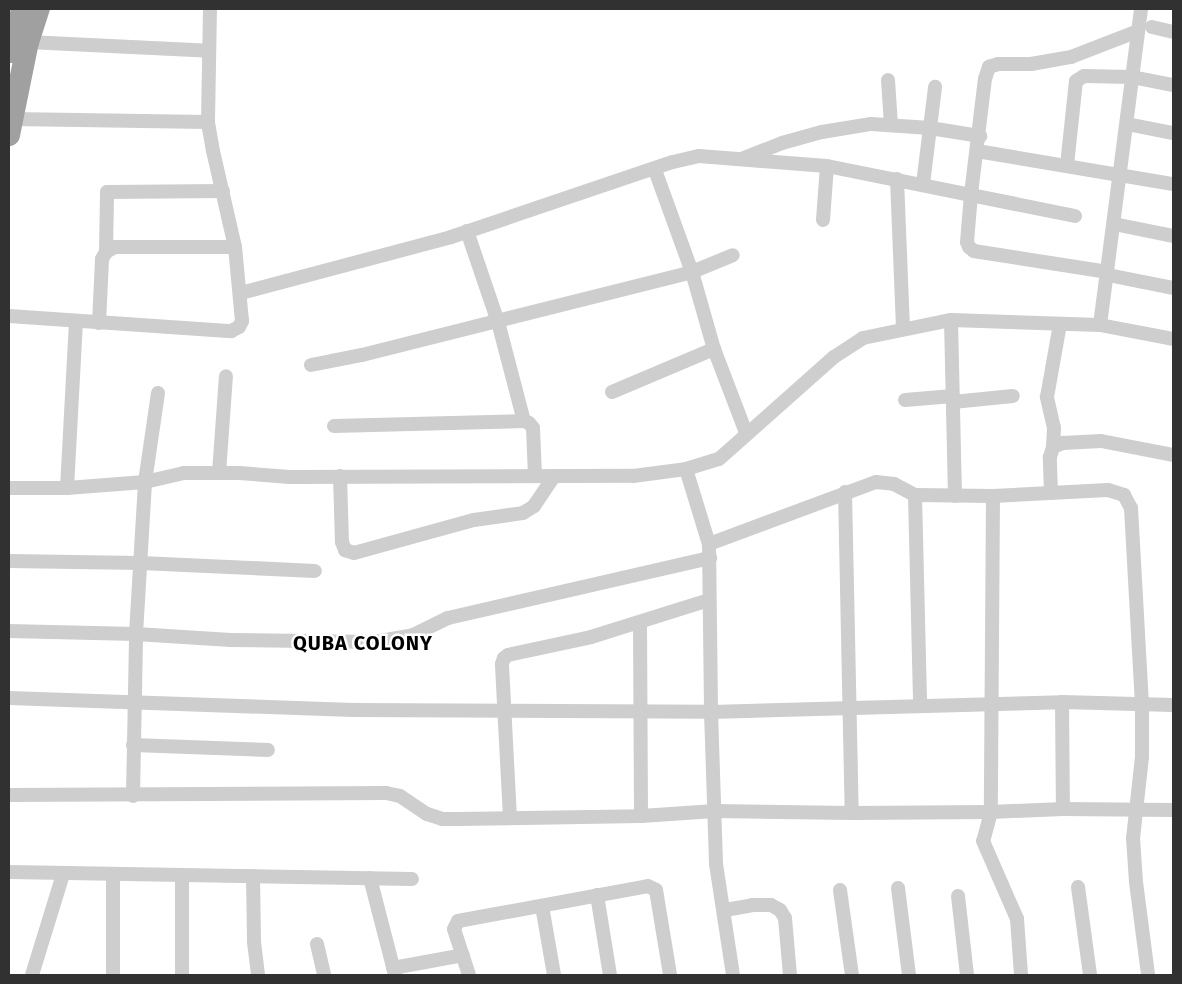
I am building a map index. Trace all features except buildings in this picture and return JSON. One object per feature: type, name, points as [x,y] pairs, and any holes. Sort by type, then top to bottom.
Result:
[{"type":"highway","points":[[9,65],[22,9]]},
{"type":"highway","points":[[10,127],[28,42],[39,9]]},
{"type":"street","points":[[9,316],[231,331],[239,327],[242,321],[241,294],[235,247],[208,122],[210,9]]},
{"type":"street","points":[[1100,325],[1121,175],[1141,9]]},
{"type":"street","points":[[1152,27],[1173,32]]},
{"type":"street","points":[[1138,32],[1071,57],[1031,64],[998,64],[989,67],[985,78],[968,242],[974,251],[1108,273],[1173,288]]},
{"type":"street","points":[[28,42],[210,51]]},
{"type":"street","points":[[1067,165],[1076,80],[1084,76],[1132,77],[1173,85]]},
{"type":"street","points":[[888,80],[891,125]]},
{"type":"street","points":[[923,184],[935,87]]},
{"type":"street","points":[[10,127],[208,122]]},
{"type":"street","points":[[738,160],[782,143],[822,132],[871,124],[930,128],[980,136]]},
{"type":"street","points":[[1127,124],[1173,133]]},
{"type":"street","points":[[978,151],[1173,184]]},
{"type":"street","points":[[241,294],[467,231],[655,170],[673,162],[699,156],[827,166],[1075,216]]},
{"type":"street","points":[[823,220],[827,166]]},
{"type":"street","points":[[655,170],[692,272],[714,349],[746,433]]},
{"type":"street","points":[[897,179],[903,329]]},
{"type":"street","points":[[99,323],[102,259],[106,252],[107,192],[223,191]]},
{"type":"street","points":[[1114,224],[1173,236]]},
{"type":"street","points":[[467,231],[498,322],[524,421]]},
{"type":"street","points":[[106,252],[115,247],[235,247]]},
{"type":"street","points":[[311,365],[362,355],[498,322],[692,272],[733,255]]},
{"type":"street","points":[[951,320],[955,496]]},
{"type":"street","points":[[9,488],[67,488],[145,482],[184,473],[290,477],[633,476],[686,469],[719,459],[834,356],[863,338],[951,320],[1100,325],[1173,339]]},
{"type":"street","points":[[67,488],[76,322]]},
{"type":"street","points":[[1051,493],[1050,457],[1053,447],[1054,428],[1047,398],[1060,324]]},
{"type":"street","points":[[612,392],[714,349]]},
{"type":"street","points":[[219,473],[226,376]]},
{"type":"street","points":[[133,796],[136,634],[145,482],[158,393]]},
{"type":"street","points":[[905,400],[1013,396]]},
{"type":"street","points":[[334,426],[529,422],[533,428],[535,476]]},
{"type":"street","points":[[1053,447],[1063,443],[1101,441],[1173,455]]},
{"type":"street","points":[[686,469],[709,544],[711,712],[716,864],[733,975]]},
{"type":"street","points":[[340,476],[342,542],[345,550],[354,553],[474,520],[523,513],[534,506],[554,476]]},
{"type":"street","points":[[709,544],[876,482],[894,484],[915,495],[993,496],[1108,490],[1124,495],[1131,508],[1142,705],[1142,757],[1138,808],[1133,838],[1136,882],[1148,975]]},
{"type":"street","points":[[845,492],[852,813]]},
{"type":"street","points":[[915,495],[920,705]]},
{"type":"street","points":[[993,496],[991,812],[983,841],[1018,919],[1021,975]]},
{"type":"street","points":[[9,631],[136,634],[232,640],[374,642],[413,634],[448,618],[710,558]]},
{"type":"street","points":[[9,561],[141,563],[315,571]]},
{"type":"street","points":[[510,818],[502,664],[504,658],[508,655],[591,637],[709,600]]},
{"type":"street","points":[[640,622],[641,816]]},
{"type":"street","points":[[9,698],[354,710],[505,709],[711,712],[991,702],[1173,704]]},
{"type":"street","points":[[1062,702],[1063,809]]},
{"type":"street","points":[[133,745],[268,750]]},
{"type":"street","points":[[9,795],[133,796],[386,793],[400,796],[426,814],[442,819],[641,816],[715,811],[852,813],[1138,808],[1173,810]]},
{"type":"street","points":[[9,872],[412,879]]},
{"type":"street","points":[[32,975],[63,874]]},
{"type":"street","points":[[113,875],[113,975]]},
{"type":"street","points":[[182,876],[182,975]]},
{"type":"street","points":[[253,876],[254,942],[258,975]]},
{"type":"street","points":[[370,878],[394,972],[463,955]]},
{"type":"street","points":[[469,975],[454,929],[458,921],[596,895],[654,887],[670,975]]},
{"type":"street","points":[[1078,887],[1090,975]]},
{"type":"street","points":[[898,888],[909,975]]},
{"type":"street","points":[[840,890],[852,975]]},
{"type":"street","points":[[596,895],[610,975]]},
{"type":"street","points":[[958,896],[967,975]]},
{"type":"street","points":[[724,910],[752,905],[771,905],[780,910],[785,918],[790,975]]},
{"type":"street","points":[[542,906],[554,975]]},
{"type":"street","points":[[317,944],[324,975]]},
{"type":"district","name":"QUBA COLONY","points":[[363,643]]}]
